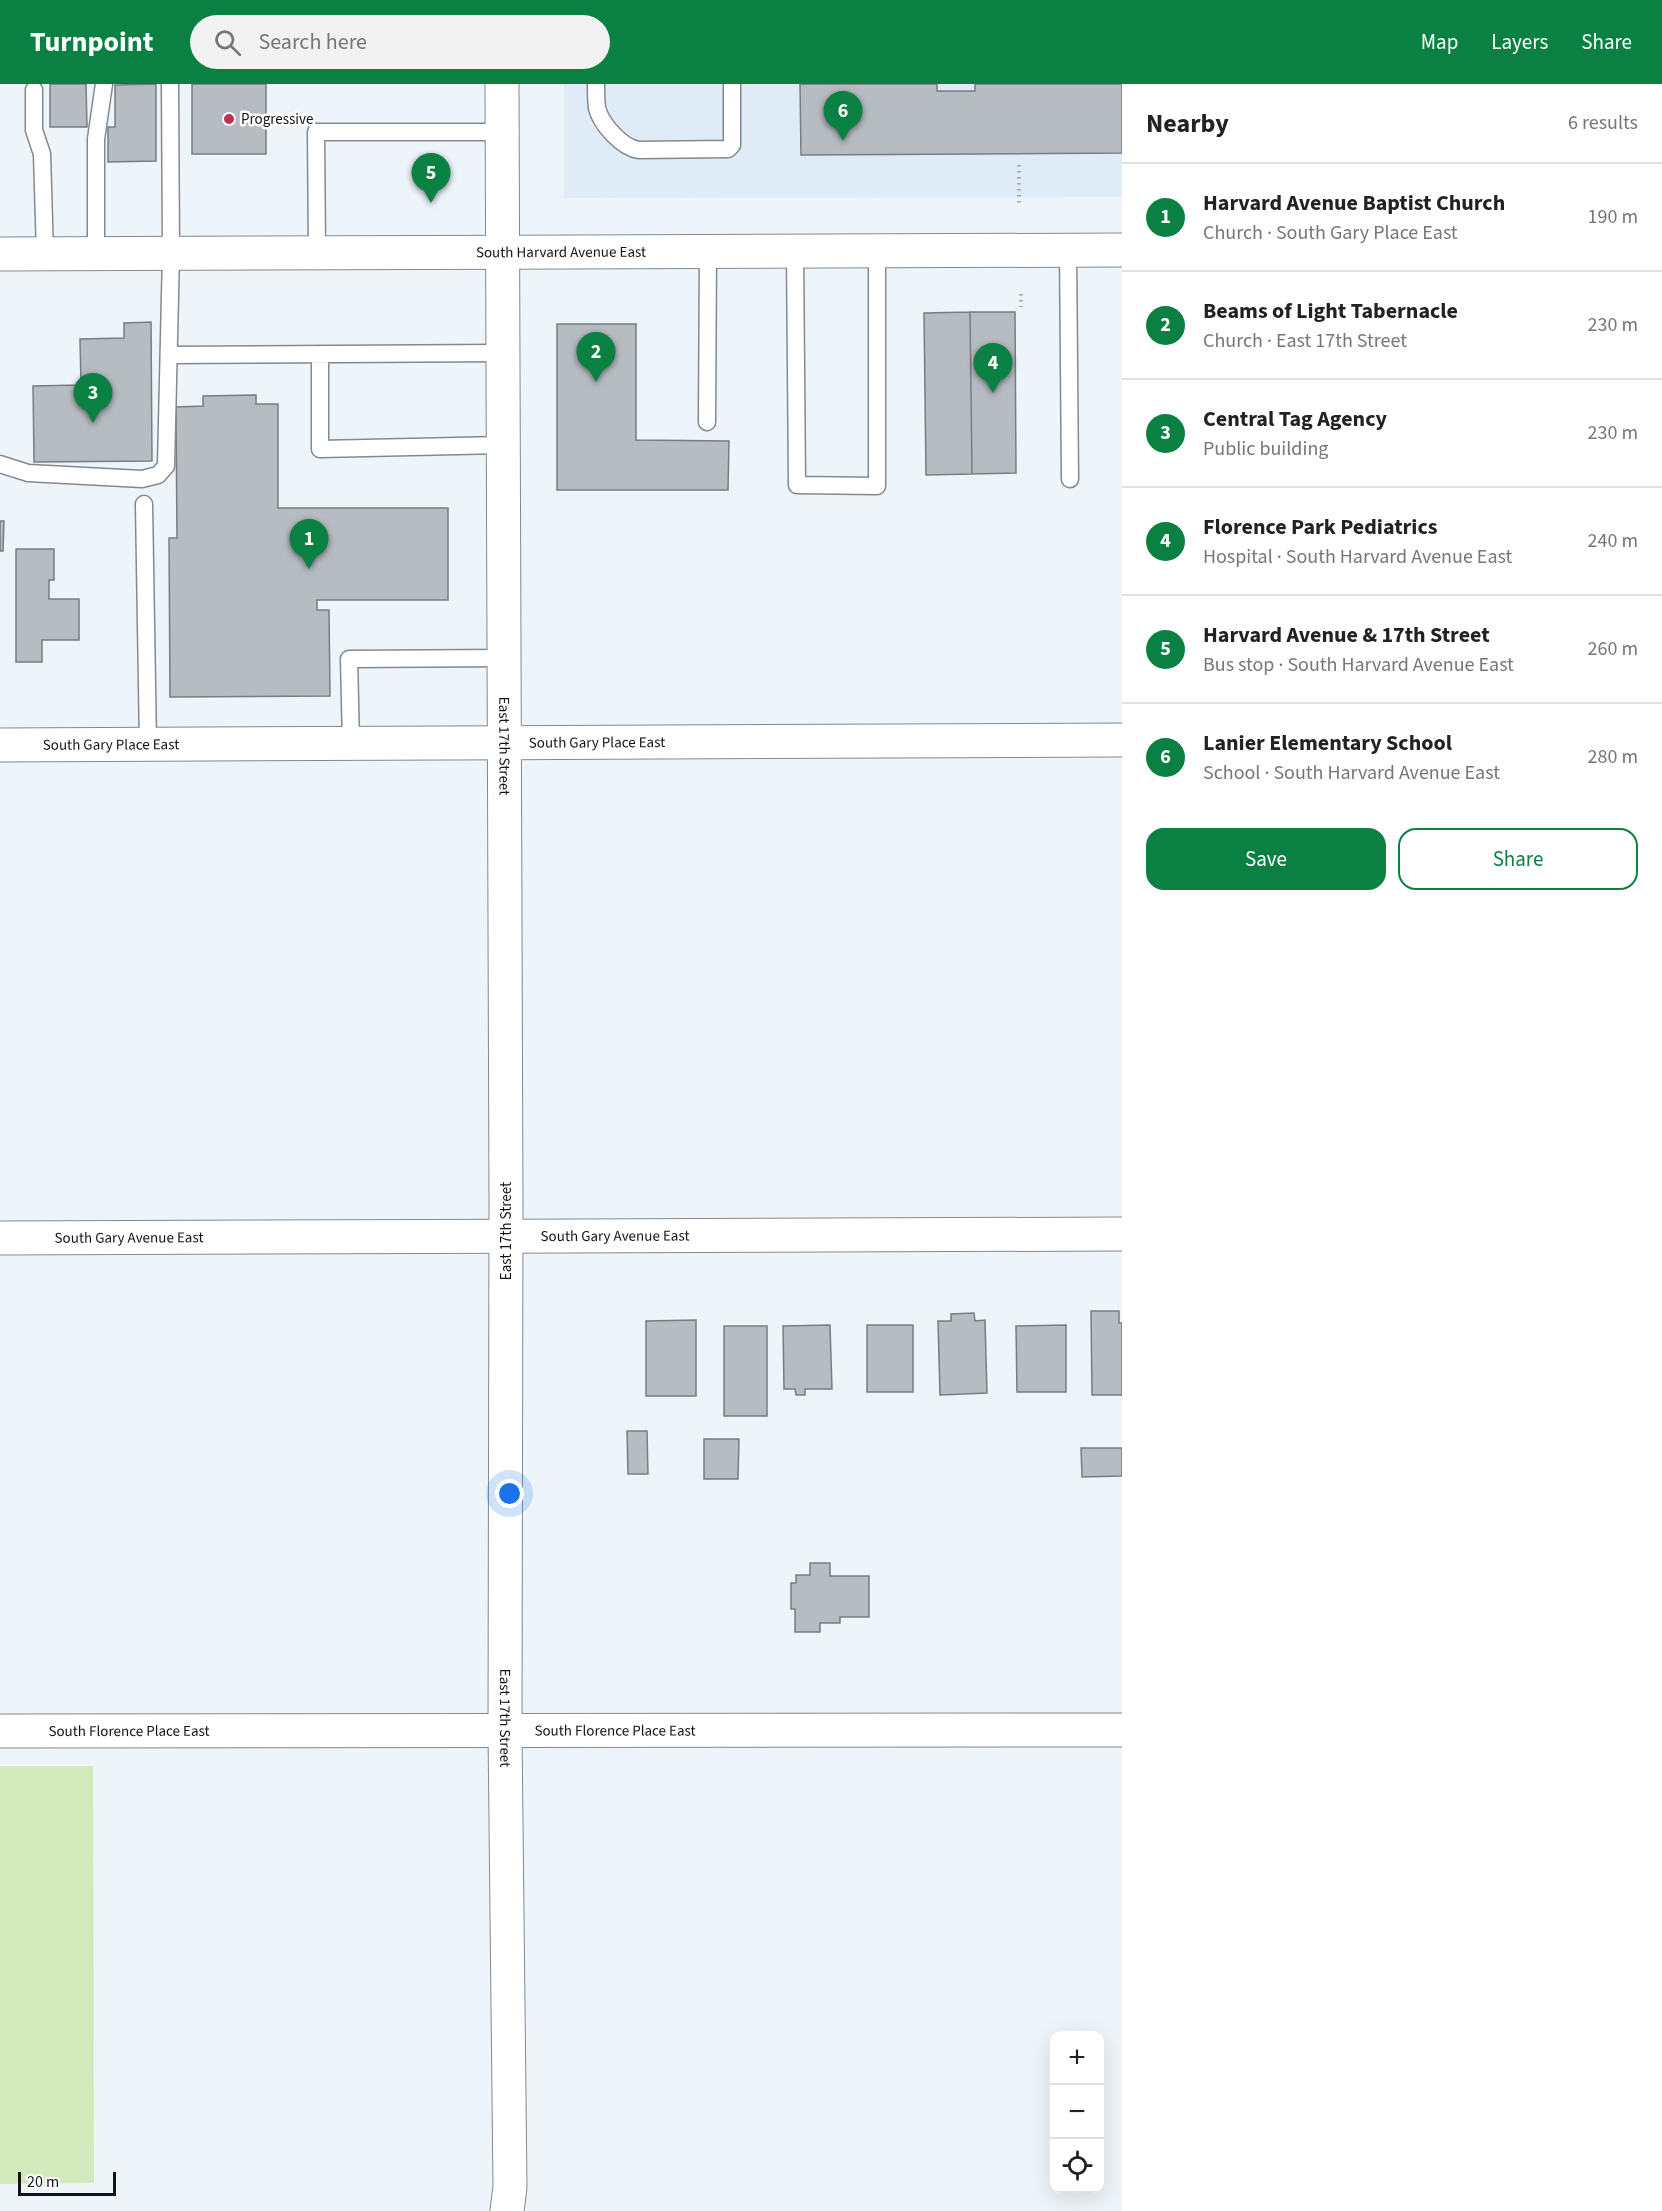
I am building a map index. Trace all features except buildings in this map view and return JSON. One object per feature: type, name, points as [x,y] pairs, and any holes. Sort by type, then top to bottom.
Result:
[{"type":"street","name":"East 17th Street","points":[[502,84],[506,1236],[505,1731],[510,2187],[507,2211]]},
{"type":"street","name":"South Harvard Avenue East","points":[[0,254],[317,251],[1122,250]]},
{"type":"street","name":"South Gary Place East","points":[[0,745],[1122,740]]},
{"type":"street","name":"South Gary Avenue East","points":[[0,1238],[1122,1234]]},
{"type":"street","name":"South Florence Place East","points":[[0,1731],[1122,1730]]},
{"type":"lane","points":[[96,254],[96,139],[104,84]]},
{"type":"lane","points":[[0,464],[28,473],[142,479],[158,475],[166,466],[171,253],[170,84]]},
{"type":"lane","points":[[596,84],[597,106],[600,115],[612,132],[632,149],[650,150],[728,149],[732,145],[732,84]]},
{"type":"lane","points":[[34,90],[34,130],[42,154],[45,254]]},
{"type":"lane","points":[[317,251],[316,132],[502,132]]},
{"type":"lane","points":[[1068,250],[1070,479]]},
{"type":"lane","points":[[707,422],[708,251]]},
{"type":"lane","points":[[795,251],[797,485],[877,486],[877,251]]},
{"type":"lane","points":[[169,355],[502,353]]},
{"type":"lane","points":[[320,354],[320,449],[503,445]]},
{"type":"lane","points":[[144,504],[148,745]]},
{"type":"lane","points":[[351,742],[348,659],[504,658]]},
{"type":"path","points":[[1019,165],[1019,204]]},
{"type":"path","points":[[1020,294],[1020,306]]},
{"type":"shaded area","points":[[564,84],[1122,84],[1122,197],[564,198]]},
{"type":"green space","points":[[0,1766],[93,1766],[94,2183],[0,2184]]},
{"type":"place","name":"Progressive","points":[[229,119]]},
{"type":"place","name":"Lanier Elementary School","points":[[843,141]]},
{"type":"place","name":"Harvard Avenue & 17th Street","points":[[431,203]]},
{"type":"place","name":"Beams of Light Tabernacle","points":[[596,382]]},
{"type":"place","name":"Florence Park Pediatrics","points":[[993,393]]},
{"type":"place","name":"Central Tag Agency","points":[[93,423]]},
{"type":"place","name":"Harvard Avenue Baptist Church","points":[[309,569]]}]
